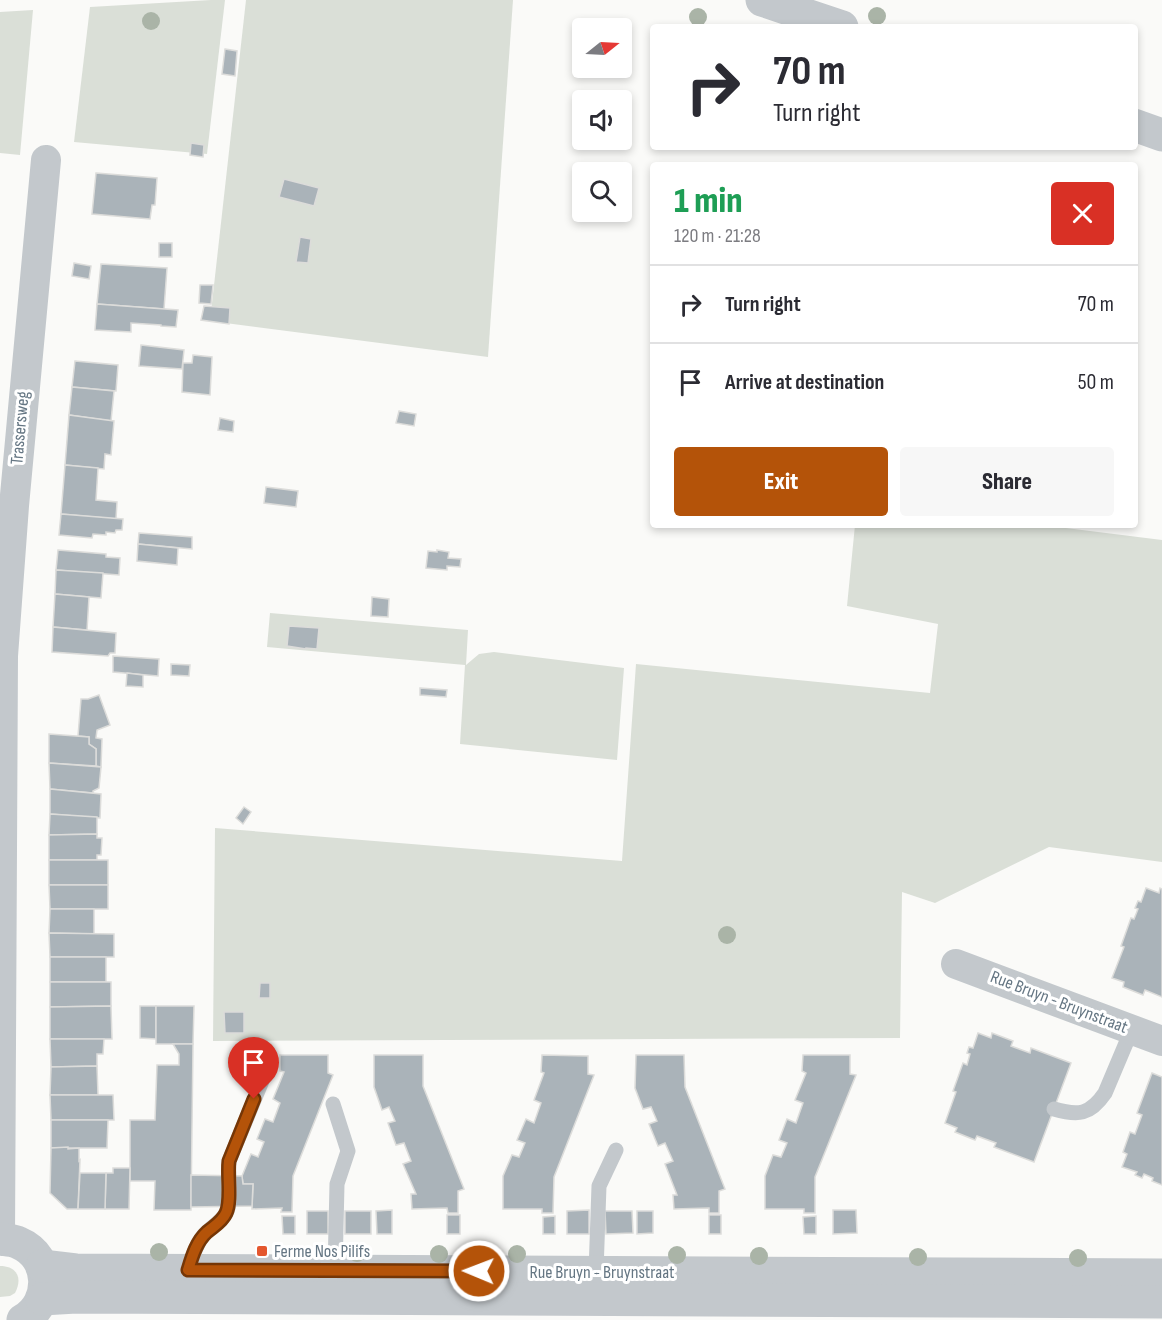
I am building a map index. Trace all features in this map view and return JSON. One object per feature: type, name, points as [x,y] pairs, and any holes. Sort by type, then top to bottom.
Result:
[{"type":"street","points":[[762,0],[833,24]]},
{"type":"street","points":[[1138,127],[1162,135]]},
{"type":"street","name":"Trassersweg","points":[[0,1238],[3,656],[26,361],[46,160]]},
{"type":"street","name":"Rue Bruyn - Bruynstraat","points":[[956,964],[1162,1041]]},
{"type":"street","points":[[0,1238],[19,1243],[29,1249],[42,1266]]},
{"type":"street","name":"Rue Bruyn - Bruynstraat","points":[[32,1309],[45,1282],[42,1266],[68,1270],[1162,1275]]},
{"type":"street","name":"Rue Bruyn - Bruynstraat","points":[[32,1309],[63,1297],[225,1304],[1162,1302]]},
{"type":"lane","points":[[1054,1109],[1071,1114],[1077,1113],[1089,1109],[1101,1100],[1132,1029]]},
{"type":"lane","points":[[188,1270],[198,1242],[222,1219],[228,1208],[229,1161],[262,1081],[265,1057]]},
{"type":"lane","points":[[333,1104],[348,1151],[337,1184],[335,1271]]},
{"type":"lane","points":[[596,1272],[599,1186],[616,1150]]},
{"type":"shaded area","points":[[225,0],[207,154],[74,142],[90,7]]},
{"type":"shaded area","points":[[246,0],[513,0],[488,357],[210,321]]},
{"type":"shaded area","points":[[33,10],[20,155],[0,153],[0,12]]},
{"type":"shaded area","points":[[855,528],[1066,528],[1162,540],[1162,862],[1049,847],[935,903],[902,892],[900,1038],[213,1041],[215,828],[622,861],[636,664],[930,693],[938,624],[847,606]]},
{"type":"shaded area","points":[[270,613],[468,630],[466,665],[479,654],[494,652],[624,668],[617,760],[460,744],[465,665],[267,647]]},
{"type":"shaded area","points":[[0,1266],[11,1268],[17,1274],[17,1288],[10,1296],[0,1297]]},
{"type":"building","points":[[225,49],[237,51],[235,76],[222,74]]},
{"type":"building","points":[[191,143],[204,145],[203,157],[190,155]]},
{"type":"building","points":[[96,173],[157,178],[155,205],[152,205],[150,219],[92,214]]},
{"type":"building","points":[[284,179],[319,188],[314,206],[279,197]]},
{"type":"building","points":[[300,237],[311,239],[308,263],[296,262]]},
{"type":"building","points":[[159,243],[172,243],[172,257],[159,257]]},
{"type":"building","points":[[74,263],[91,266],[89,279],[72,276]]},
{"type":"building","points":[[101,264],[167,268],[164,309],[97,304]]},
{"type":"building","points":[[200,285],[213,285],[211,304],[199,303]]},
{"type":"building","points":[[97,304],[178,310],[176,327],[131,323],[131,332],[95,330]]},
{"type":"building","points":[[204,306],[230,308],[229,324],[201,320]]},
{"type":"building","points":[[141,345],[184,350],[182,369],[139,366]]},
{"type":"building","points":[[193,355],[212,357],[210,395],[182,392],[183,363],[192,363]]},
{"type":"building","points":[[75,361],[118,365],[116,391],[72,387]]},
{"type":"building","points":[[72,387],[114,391],[111,421],[69,415]]},
{"type":"building","points":[[399,411],[416,414],[414,426],[396,423]]},
{"type":"building","points":[[69,415],[114,421],[111,455],[105,454],[104,469],[65,465]]},
{"type":"building","points":[[220,418],[234,421],[233,432],[218,430]]},
{"type":"building","points":[[65,465],[98,468],[96,500],[117,502],[116,519],[61,514]]},
{"type":"building","points":[[266,487],[298,491],[296,507],[264,503]]},
{"type":"building","points":[[61,514],[123,519],[122,530],[116,530],[115,533],[106,532],[106,535],[93,534],[92,538],[59,535]]},
{"type":"building","points":[[139,533],[192,537],[192,549],[138,544]]},
{"type":"building","points":[[138,544],[178,548],[177,565],[137,561]]},
{"type":"building","points":[[58,550],[106,554],[106,557],[120,558],[119,575],[56,570]]},
{"type":"building","points":[[437,550],[449,552],[448,558],[461,559],[460,567],[447,566],[447,570],[426,568],[428,551],[437,552]]},
{"type":"building","points":[[56,570],[103,573],[101,598],[55,594]]},
{"type":"building","points":[[55,594],[89,597],[87,630],[53,627]]},
{"type":"building","points":[[372,597],[389,599],[388,617],[371,616]]},
{"type":"building","points":[[289,626],[319,628],[317,649],[287,646]]},
{"type":"building","points":[[53,627],[116,633],[115,653],[110,653],[108,656],[52,652]]},
{"type":"building","points":[[113,656],[159,659],[158,676],[113,672]]},
{"type":"building","points":[[171,664],[190,665],[189,676],[171,675]]},
{"type":"building","points":[[127,673],[143,675],[143,687],[126,686]]},
{"type":"building","points":[[420,688],[447,690],[446,697],[420,695]]},
{"type":"building","points":[[99,695],[110,725],[97,730],[96,738],[102,739],[101,767],[96,766],[96,749],[89,744],[89,737],[78,736],[81,699]]},
{"type":"building","points":[[49,734],[89,737],[89,744],[96,749],[96,766],[49,763]]},
{"type":"building","points":[[49,763],[101,767],[99,788],[93,793],[50,789]]},
{"type":"building","points":[[50,789],[101,794],[100,818],[50,814]]},
{"type":"building","points":[[244,807],[251,812],[243,824],[236,818]]},
{"type":"building","points":[[50,814],[97,817],[97,834],[49,835]]},
{"type":"building","points":[[97,834],[97,838],[102,838],[101,855],[97,855],[97,860],[49,860],[49,835]]},
{"type":"building","points":[[49,860],[108,860],[108,885],[49,885]]},
{"type":"building","points":[[49,885],[108,885],[108,909],[50,909]]},
{"type":"building","points":[[1146,888],[1159,893],[1160,888],[1162,889],[1162,997],[1145,990],[1143,995],[1123,987],[1124,982],[1112,978],[1124,947],[1121,946],[1131,918],[1134,919],[1138,909],[1135,908],[1138,901],[1141,902]]},
{"type":"building","points":[[50,909],[94,909],[94,934],[49,933]]},
{"type":"building","points":[[49,933],[114,934],[114,957],[50,957]]},
{"type":"building","points":[[50,957],[106,957],[106,982],[50,982]]},
{"type":"building","points":[[50,982],[111,982],[111,1006],[50,1007]]},
{"type":"building","points":[[260,983],[270,983],[270,998],[259,998]]},
{"type":"building","points":[[111,1006],[112,1039],[50,1039],[50,1007]]},
{"type":"building","points":[[140,1006],[156,1006],[156,1039],[140,1038]]},
{"type":"building","points":[[156,1006],[194,1006],[193,1044],[156,1044]]},
{"type":"building","points":[[224,1012],[244,1012],[244,1033],[225,1033]]},
{"type":"building","points":[[978,1033],[991,1038],[992,1033],[1013,1041],[1011,1046],[1030,1053],[1031,1048],[1071,1063],[1034,1162],[994,1147],[996,1143],[977,1136],[975,1140],[955,1132],[957,1128],[945,1123],[963,1063],[967,1065],[969,1047],[973,1048]]},
{"type":"building","points":[[50,1039],[104,1039],[103,1054],[97,1054],[97,1066],[51,1067]]},
{"type":"building","points":[[173,1044],[193,1044],[191,1210],[154,1210],[155,1181],[130,1181],[130,1120],[155,1120],[157,1065],[179,1065],[179,1054]]},
{"type":"building","points":[[280,1055],[328,1055],[328,1073],[333,1075],[293,1176],[292,1212],[281,1212],[282,1208],[252,1209],[253,1184],[243,1184],[242,1176],[251,1154],[258,1157],[264,1142],[257,1139],[265,1119],[273,1122],[280,1103],[273,1099],[284,1072],[280,1071]]},
{"type":"building","points":[[374,1055],[423,1055],[423,1086],[464,1189],[458,1191],[458,1213],[448,1213],[447,1208],[412,1209],[411,1194],[416,1194],[403,1164],[411,1161],[404,1143],[396,1145],[388,1123],[395,1121],[389,1107],[382,1110],[374,1087]]},
{"type":"building","points":[[542,1055],[588,1056],[588,1074],[594,1075],[554,1177],[553,1213],[542,1213],[542,1209],[503,1209],[503,1176],[512,1155],[519,1157],[525,1143],[517,1140],[526,1119],[534,1123],[541,1103],[534,1100],[544,1073],[541,1072]]},
{"type":"building","points":[[636,1055],[684,1055],[685,1087],[725,1189],[719,1191],[719,1213],[709,1213],[709,1208],[674,1209],[673,1195],[677,1195],[665,1164],[673,1161],[665,1143],[658,1146],[649,1124],[657,1121],[651,1107],[643,1109],[635,1088]]},
{"type":"building","points":[[803,1055],[850,1055],[850,1074],[856,1075],[815,1177],[815,1213],[804,1213],[804,1209],[765,1209],[765,1176],[773,1155],[781,1157],[787,1143],[779,1140],[787,1119],[796,1123],[803,1103],[795,1100],[806,1073],[802,1071]]},
{"type":"building","points":[[97,1066],[98,1095],[50,1095],[51,1067]]},
{"type":"building","points":[[1152,1073],[1162,1077],[1162,1185],[1152,1181],[1153,1178],[1144,1174],[1142,1178],[1135,1175],[1137,1172],[1122,1167],[1127,1154],[1123,1152],[1130,1132],[1135,1134],[1142,1115],[1137,1113]]},
{"type":"building","points":[[50,1095],[113,1095],[114,1120],[51,1120]]},
{"type":"building","points":[[51,1120],[108,1120],[107,1148],[51,1148]]},
{"type":"building","points":[[68,1147],[68,1149],[79,1148],[78,1209],[67,1209],[50,1193],[51,1148]]},
{"type":"building","points":[[113,1168],[130,1168],[129,1209],[105,1209],[106,1173],[113,1173]]},
{"type":"building","points":[[80,1173],[106,1173],[105,1209],[78,1209]]},
{"type":"building","points":[[191,1175],[242,1176],[243,1184],[253,1184],[252,1206],[191,1207]]},
{"type":"building","points":[[392,1210],[392,1234],[377,1234],[376,1211]]},
{"type":"building","points":[[589,1210],[589,1234],[567,1234],[567,1211]]},
{"type":"building","points":[[833,1210],[856,1210],[857,1233],[833,1234]]},
{"type":"building","points":[[307,1211],[328,1211],[328,1234],[307,1234]]},
{"type":"building","points":[[345,1211],[371,1211],[371,1234],[345,1234]]},
{"type":"building","points":[[605,1211],[632,1211],[633,1233],[606,1234]]},
{"type":"building","points":[[637,1211],[653,1211],[653,1233],[637,1234]]},
{"type":"building","points":[[447,1215],[460,1215],[460,1234],[447,1234]]},
{"type":"building","points":[[709,1215],[721,1215],[721,1234],[709,1234]]},
{"type":"building","points":[[282,1216],[295,1216],[295,1234],[283,1234]]},
{"type":"building","points":[[555,1216],[555,1234],[543,1234],[543,1217]]},
{"type":"building","points":[[816,1216],[816,1234],[804,1234],[803,1217]]},
{"type":"place","name":"Ferme Nos Pilifs","points":[[262,1251]]},
{"type":"route","points":[[254,1099],[229,1161],[226,1214],[198,1242],[188,1270],[479,1271]]}]
